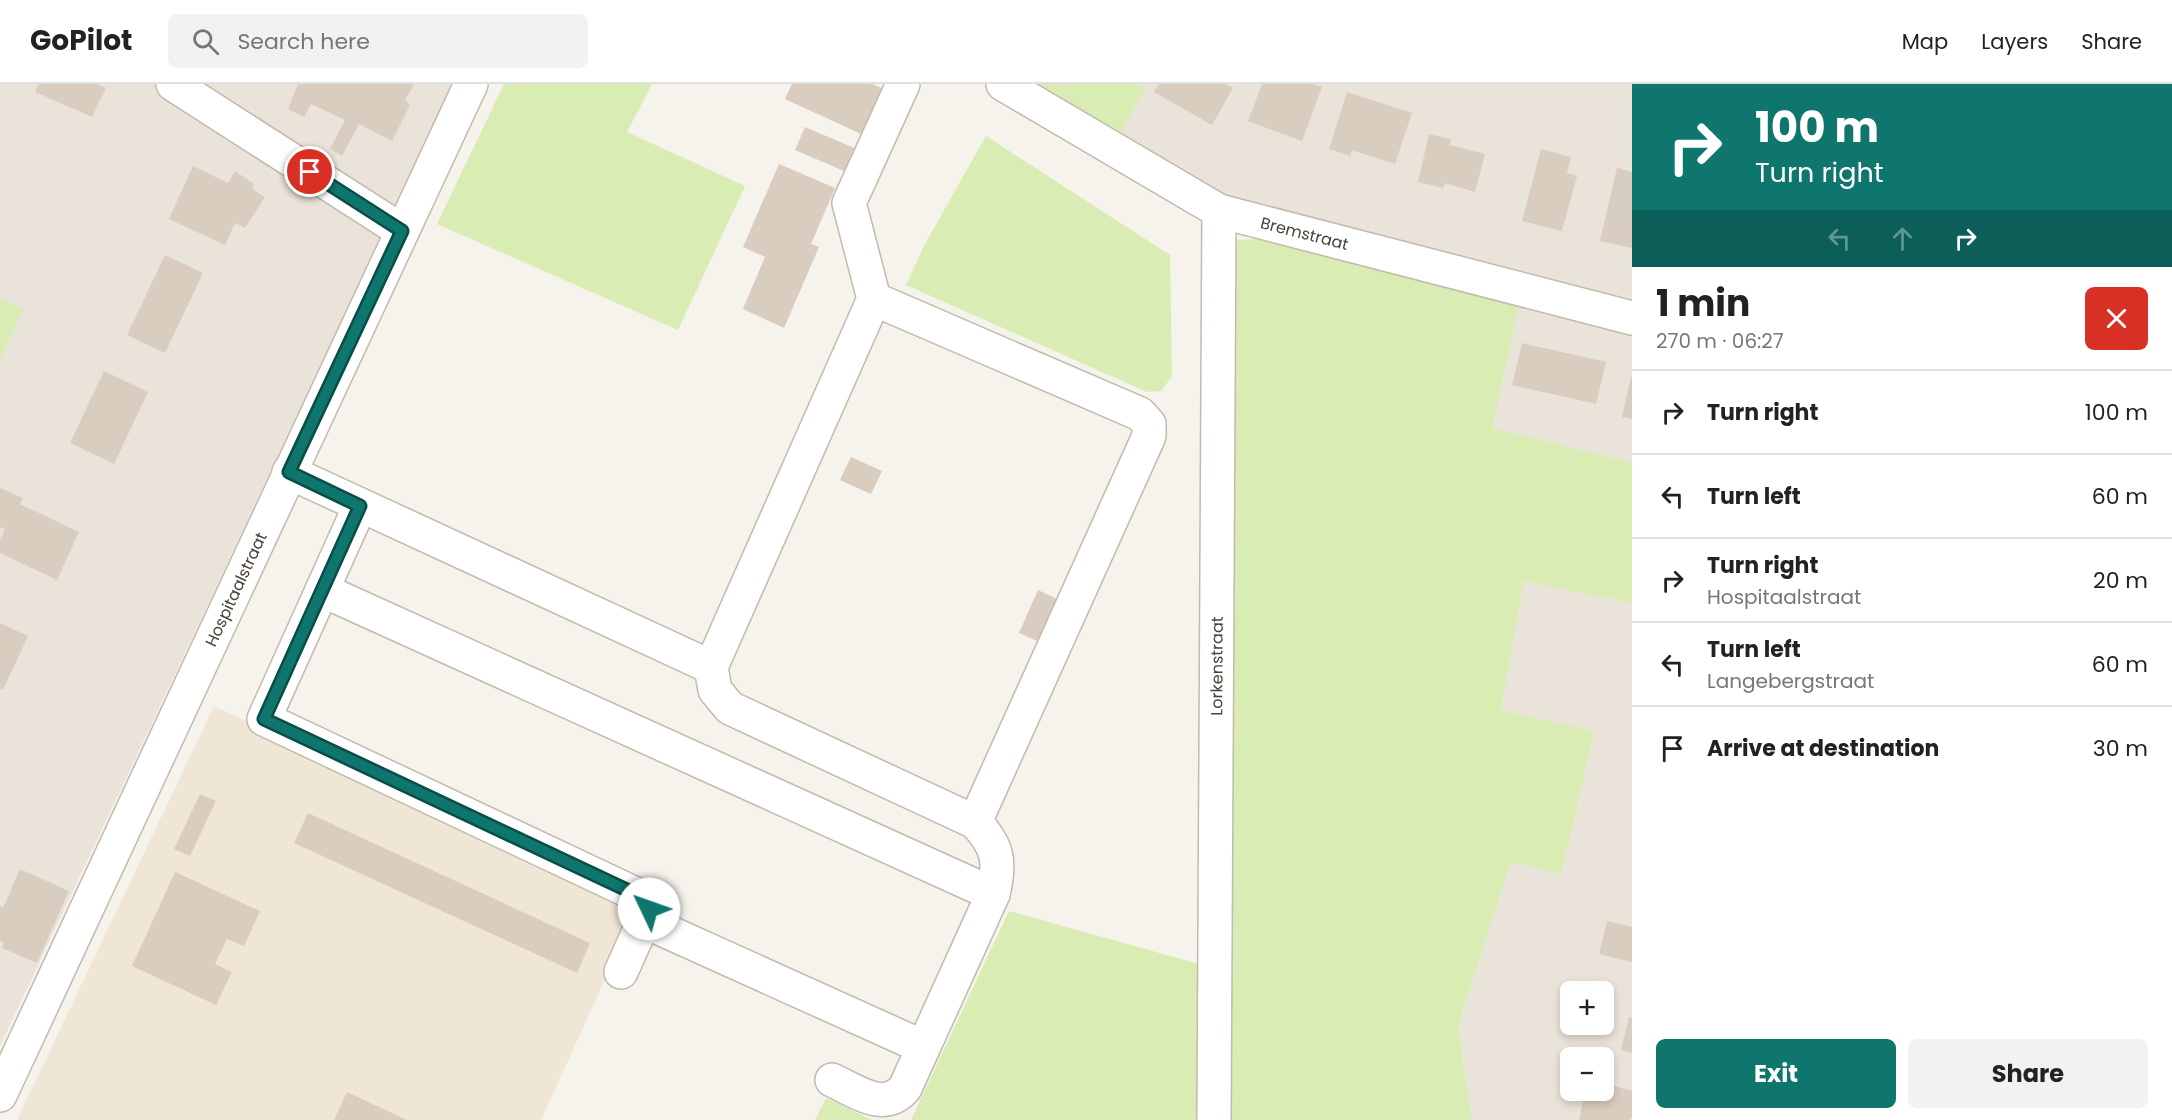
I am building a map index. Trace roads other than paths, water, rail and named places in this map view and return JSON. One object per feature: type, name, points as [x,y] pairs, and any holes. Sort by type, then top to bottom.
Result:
[{"type":"street","points":[[173,84],[402,231]]},
{"type":"street","name":"Hospitaalstraat","points":[[0,1095],[471,84]]},
{"type":"street","points":[[832,1080],[874,1100],[887,1102],[898,1096],[905,1088],[993,894],[998,873],[997,854],[987,835],[975,822],[730,708],[715,690],[711,667],[874,299],[849,202],[903,84]]},
{"type":"street","name":"Bremstraat","points":[[1003,84],[1219,211],[1632,318]]},
{"type":"street","name":"Lorkenstraat","points":[[1214,1120],[1219,211]]},
{"type":"street","points":[[874,299],[1140,414],[1149,424],[1149,436],[975,822]]},
{"type":"street","points":[[289,472],[711,667]]},
{"type":"street","points":[[360,506],[264,719],[646,899],[650,903],[644,921],[621,972]]},
{"type":"street","points":[[322,590],[993,894]]},
{"type":"street","points":[[644,921],[924,1047]]}]
